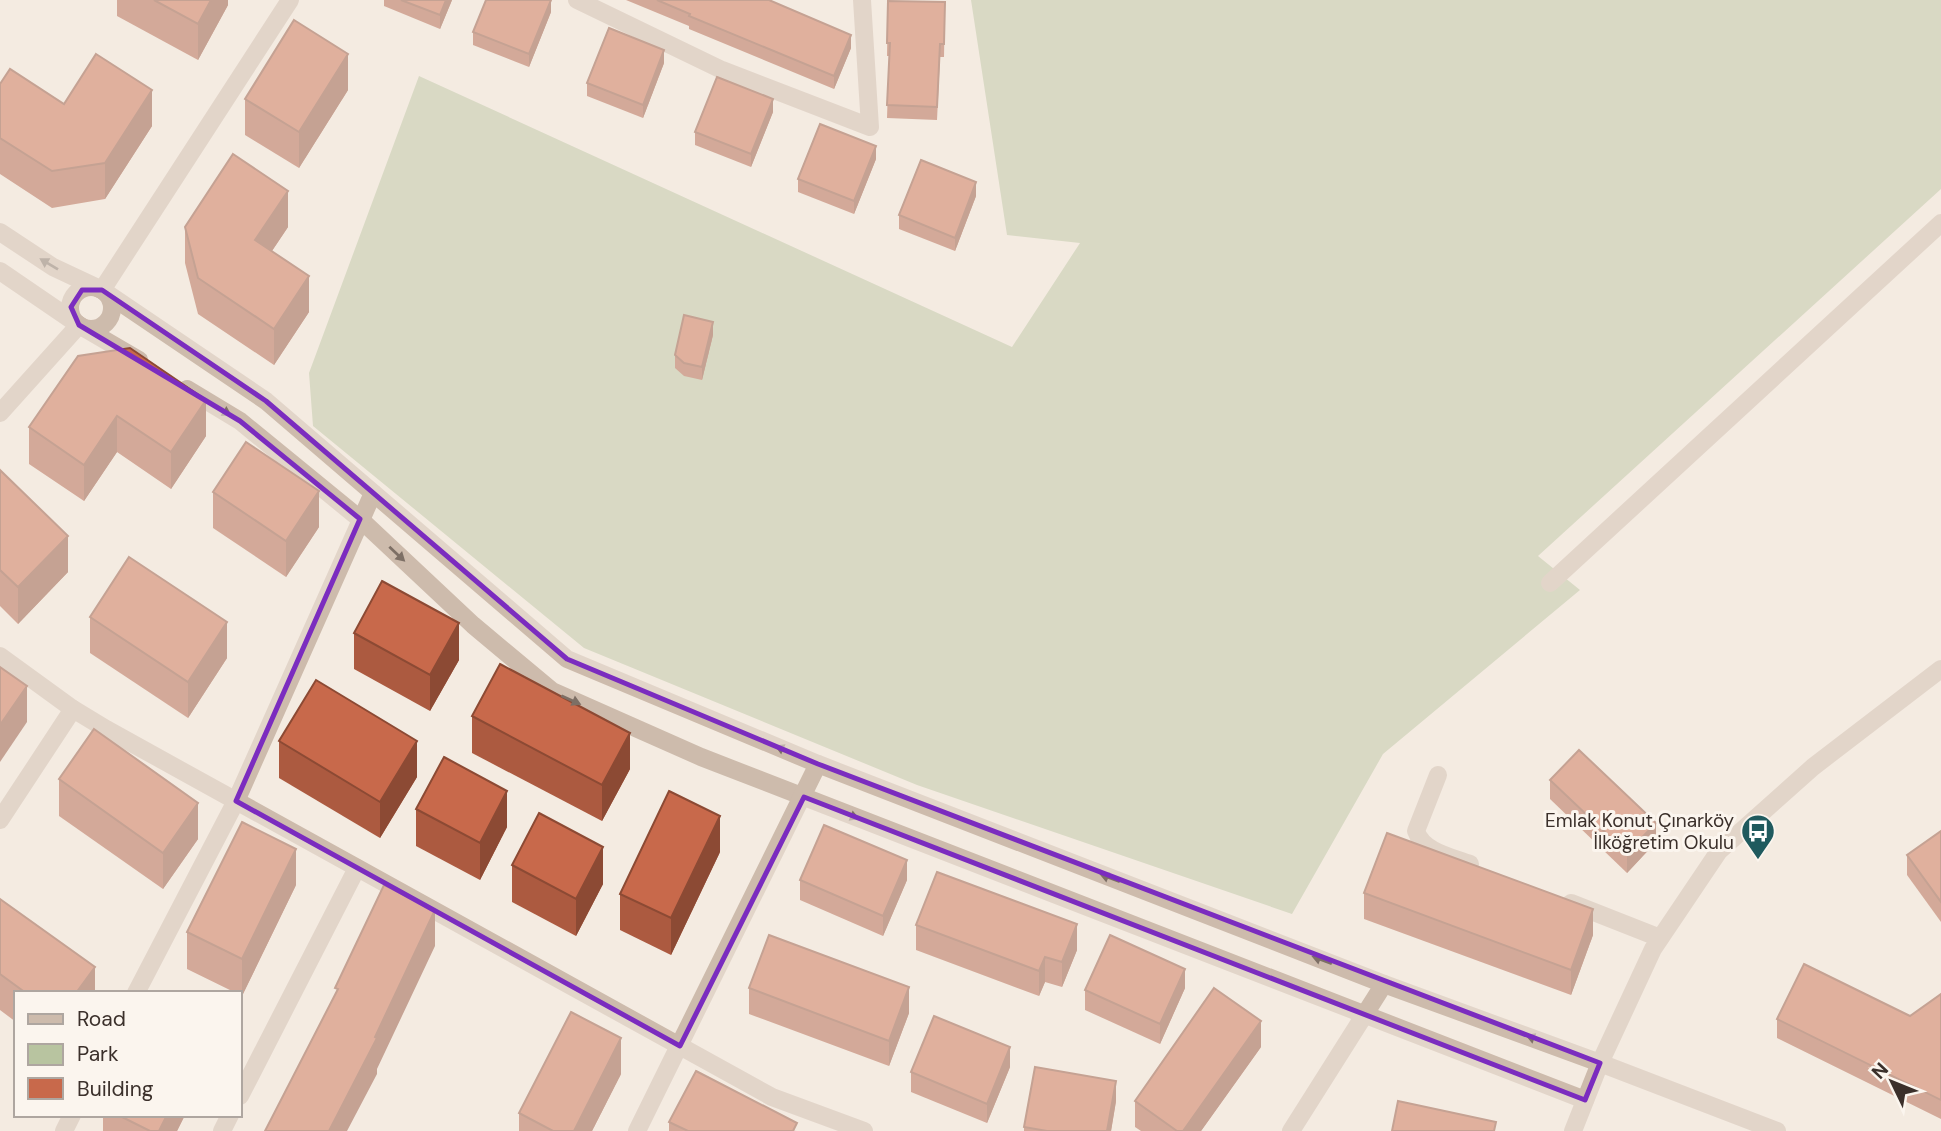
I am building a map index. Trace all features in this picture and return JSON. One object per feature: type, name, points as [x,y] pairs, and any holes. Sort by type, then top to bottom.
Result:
[{"type":"street","points":[[102,290],[290,0]]},
{"type":"street","points":[[577,0],[722,70],[870,127],[860,1]]},
{"type":"street","points":[[1550,583],[1941,223]]},
{"type":"street","points":[[0,232],[53,267],[102,290],[266,401],[567,659],[818,764],[1384,984],[1777,1131]]},
{"type":"street","points":[[0,271],[79,325],[149,366]]},
{"type":"street","points":[[88,287],[102,290],[112,304],[110,316],[97,328],[79,325],[71,314],[76,294],[88,287]]},
{"type":"street","points":[[0,413],[79,325]]},
{"type":"street","points":[[172,380],[240,421],[360,519],[473,625],[552,691],[701,757],[1585,1100]]},
{"type":"street","points":[[137,991],[236,801],[373,493]]},
{"type":"street","points":[[0,656],[73,709],[772,1097],[864,1131]]},
{"type":"street","points":[[1573,1131],[1600,1063],[1653,949],[1719,851],[1812,767],[1941,669]]},
{"type":"street","points":[[0,820],[73,709]]},
{"type":"street","points":[[637,1131],[818,764]]},
{"type":"street","points":[[1438,775],[1416,831],[1419,840],[1430,848],[1481,868]]},
{"type":"street","points":[[242,1092],[358,868]]},
{"type":"street","points":[[1558,898],[1660,938]]},
{"type":"street","points":[[1291,1131],[1384,984]]},
{"type":"highlighted area","points":[[82,290],[102,290],[266,401],[567,659],[818,764],[1600,1063],[1585,1100],[804,797],[680,1046],[236,801],[360,519],[240,421],[79,325],[71,307]]},
{"type":"green space","points":[[971,0],[1941,0],[1941,189],[1538,556],[1580,590],[1383,754],[1292,914],[917,785],[584,648],[313,426],[309,373],[419,76],[1012,347],[1080,243],[1007,235]]},
{"type":"building","points":[[154,0],[211,0],[198,24]]},
{"type":"building","points":[[401,0],[446,0],[440,15]]},
{"type":"building","points":[[486,0],[551,0],[529,54],[473,32]]},
{"type":"building","points":[[657,0],[769,0],[851,35],[834,76]]},
{"type":"building","points":[[888,1],[945,2],[944,44],[940,44],[937,107],[887,105],[890,43],[887,43]]},
{"type":"building","points":[[294,20],[348,54],[299,132],[245,99]]},
{"type":"building","points":[[609,28],[664,50],[643,105],[587,83]]},
{"type":"building","points":[[96,54],[152,90],[105,163],[52,171],[0,138],[0,84],[10,69],[64,104]]},
{"type":"building","points":[[717,77],[773,99],[751,154],[695,132]]},
{"type":"building","points":[[820,124],[876,146],[854,201],[798,179]]},
{"type":"building","points":[[233,154],[288,191],[255,240],[309,276],[274,329],[198,278],[185,227]]},
{"type":"building","points":[[921,160],[976,182],[955,238],[899,215]]},
{"type":"building","points":[[684,315],[713,322],[702,367],[684,363],[675,355]]},
{"type":"building","points":[[130,348],[206,400],[171,452],[117,416],[84,465],[29,427],[78,356]]},
{"type":"building","points":[[246,442],[319,491],[286,541],[213,492]]},
{"type":"building","points":[[0,470],[68,536],[18,587],[0,570]]},
{"type":"building","points":[[129,557],[227,622],[188,682],[90,617]]},
{"type":"building","points":[[382,581],[459,623],[430,675],[354,633]]},
{"type":"building","points":[[500,664],[630,733],[602,785],[472,716]]},
{"type":"building","points":[[0,667],[27,686],[0,725]]},
{"type":"building","points":[[316,680],[417,741],[380,802],[279,741]]},
{"type":"building","points":[[94,729],[198,803],[163,853],[59,779]]},
{"type":"building","points":[[1579,750],[1656,823],[1627,853],[1550,780]]},
{"type":"building","points":[[444,757],[507,791],[480,843],[416,809]]},
{"type":"building","points":[[669,791],[720,816],[671,918],[620,894]]},
{"type":"building","points":[[539,813],[603,847],[576,899],[512,865]]},
{"type":"building","points":[[242,822],[296,849],[242,959],[187,932]]},
{"type":"building","points":[[824,825],[907,860],[883,916],[800,880]]},
{"type":"building","points":[[1941,831],[1941,902],[1907,855]]},
{"type":"building","points":[[1387,833],[1593,909],[1571,970],[1364,893]]},
{"type":"building","points":[[937,872],[1077,924],[1062,962],[1045,957],[1039,971],[916,925]]},
{"type":"building","points":[[384,885],[435,910],[375,1037],[377,1038],[329,1131],[265,1131],[338,989],[335,988]]},
{"type":"building","points":[[0,899],[95,967],[77,991],[23,991],[0,974]]},
{"type":"building","points":[[769,935],[909,987],[889,1041],[749,988]]},
{"type":"building","points":[[1110,935],[1185,969],[1160,1024],[1085,990]]},
{"type":"building","points":[[1804,964],[1910,1016],[1941,994],[1941,1100],[1777,1019]]},
{"type":"building","points":[[1214,988],[1261,1021],[1183,1131],[1177,1131],[1135,1101]]},
{"type":"building","points":[[571,1012],[621,1038],[574,1131],[553,1131],[519,1113]]},
{"type":"building","points":[[934,1016],[1010,1047],[987,1104],[911,1072]]},
{"type":"building","points":[[1035,1067],[1116,1081],[1107,1131],[1047,1131],[1024,1127]]},
{"type":"building","points":[[696,1071],[797,1123],[793,1131],[688,1131],[669,1122]]},
{"type":"building","points":[[1398,1101],[1496,1122],[1494,1131],[1392,1131]]},
{"type":"building","points":[[122,1117],[166,1117],[159,1131],[150,1131]]},
{"type":"place","name":"Emlak Konut Çınarköy İlköğretim Okulu","points":[[1758,861]]}]
